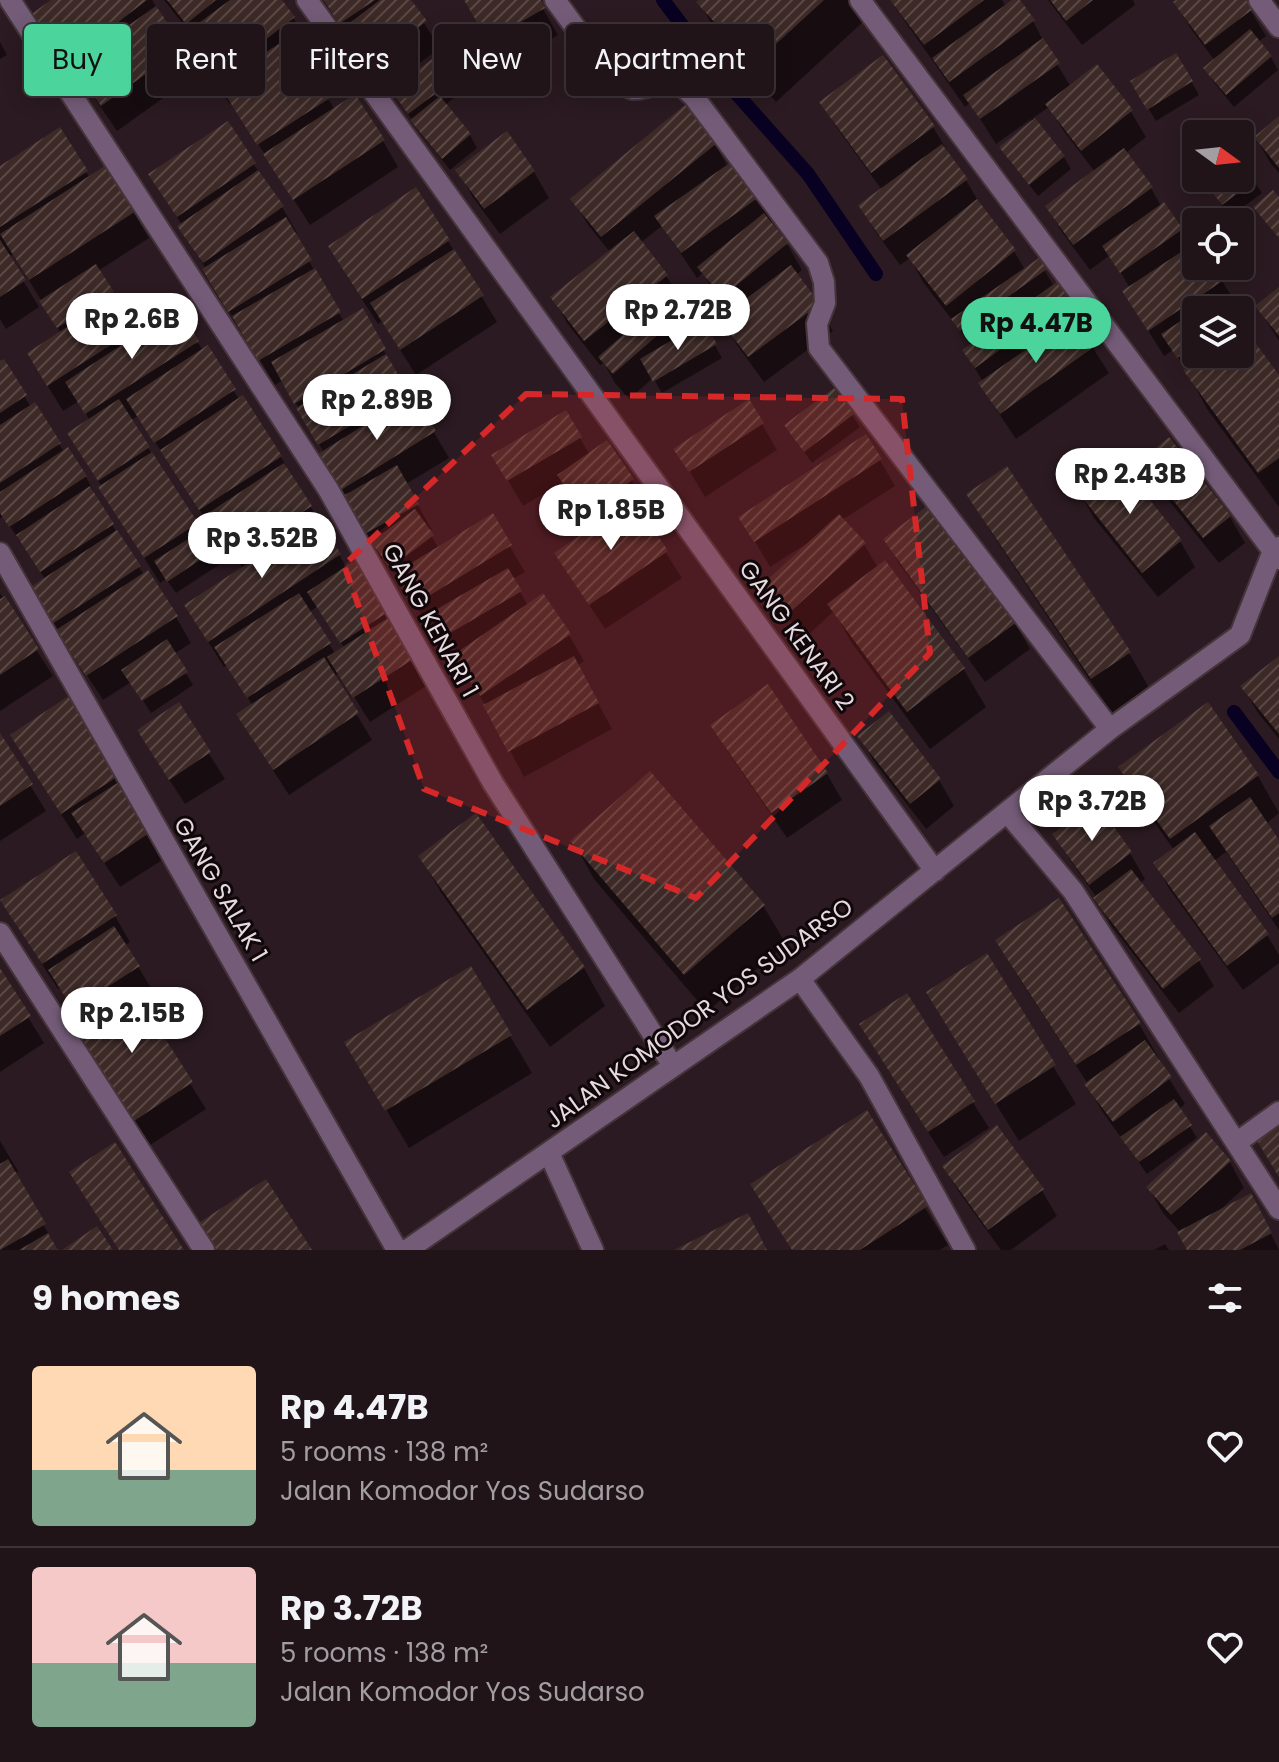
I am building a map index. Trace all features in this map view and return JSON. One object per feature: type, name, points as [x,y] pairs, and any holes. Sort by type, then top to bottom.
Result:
[{"type":"street","name":"GANG KENARI 1","points":[[10,0],[328,489],[493,783],[673,1066]]},
{"type":"street","name":"GANG KENARI 2","points":[[307,0],[935,871]]},
{"type":"street","points":[[555,0],[626,87],[636,89],[669,80],[694,97],[818,263],[824,282],[825,303],[817,324],[819,348],[1110,729]]},
{"type":"street","points":[[860,0],[1277,552]]},
{"type":"street","points":[[1259,0],[1279,27]]},
{"type":"street","name":"JALAN KOMODOR YOS SUDARSO","points":[[407,1250],[800,979],[1110,729],[1240,635],[1277,552]]},
{"type":"street","name":"GANG SALAK 1","points":[[0,553],[397,1250]]},
{"type":"street","points":[[1007,812],[1073,891],[1279,1209]]},
{"type":"street","points":[[0,933],[204,1250]]},
{"type":"street","points":[[800,979],[869,1076],[965,1250]]},
{"type":"street","points":[[1236,1143],[1279,1112]]},
{"type":"street","points":[[549,1153],[593,1250]]},
{"type":"highlighted area","points":[[526,394],[902,399],[930,653],[696,898],[424,789],[344,565]]},
{"type":"building","points":[[51,0],[147,0],[116,24],[37,24],[30,15]]},
{"type":"building","points":[[167,0],[216,0],[186,24]]},
{"type":"building","points":[[230,0],[282,0],[295,17],[281,24],[281,28],[265,40],[265,24],[197,24]]},
{"type":"building","points":[[324,0],[375,0],[339,24]]},
{"type":"building","points":[[380,0],[411,0],[427,21],[418,28],[418,24],[348,24]]},
{"type":"building","points":[[464,0],[541,0],[545,8],[517,24],[478,24]]},
{"type":"building","points":[[824,0],[774,46],[774,24],[716,24],[696,2]]},
{"type":"building","points":[[890,0],[984,0],[924,45]]},
{"type":"building","points":[[1012,0],[1020,0],[1035,20],[949,82],[932,58]]},
{"type":"building","points":[[1050,0],[1093,0],[1066,21]]},
{"type":"building","points":[[1246,0],[1253,9],[1205,45],[1173,2]]},
{"type":"building","points":[[156,6],[168,24],[147,24],[147,73],[131,85],[131,24]]},
{"type":"building","points":[[1250,29],[1272,56],[1226,95],[1203,68]]},
{"type":"building","points":[[1043,38],[1060,63],[980,119],[963,95]]},
{"type":"building","points":[[281,42],[281,96],[330,98],[257,145],[226,96],[265,96],[265,53]]},
{"type":"building","points":[[1176,53],[1193,81],[1147,110],[1130,81]]},
{"type":"building","points":[[883,55],[935,126],[871,173],[819,102]]},
{"type":"building","points":[[434,58],[434,95],[408,114],[395,96],[418,96],[418,70]]},
{"type":"building","points":[[1097,64],[1133,110],[1081,151],[1045,104]]},
{"type":"building","points":[[94,96],[115,96],[101,106]]},
{"type":"building","points":[[352,96],[356,96],[385,140],[293,200],[263,154]]},
{"type":"building","points":[[440,96],[471,134],[442,159],[410,120]]},
{"type":"building","points":[[686,104],[717,143],[601,237],[570,199]]},
{"type":"building","points":[[1279,116],[1279,168],[1254,137]]},
{"type":"building","points":[[1035,118],[1065,156],[1029,185],[999,147]]},
{"type":"building","points":[[228,121],[256,163],[177,217],[148,174]]},
{"type":"building","points":[[60,127],[88,171],[0,227],[0,166]]},
{"type":"building","points":[[507,131],[535,171],[484,209],[455,170]]},
{"type":"building","points":[[942,144],[968,179],[883,241],[858,205]]},
{"type":"building","points":[[1124,148],[1153,187],[1073,245],[1045,206]]},
{"type":"building","points":[[734,160],[759,197],[681,253],[654,216]]},
{"type":"building","points":[[106,165],[136,211],[29,280],[0,234]]},
{"type":"building","points":[[258,170],[284,206],[203,263],[177,226]]},
{"type":"building","points":[[416,187],[450,240],[362,299],[328,246]]},
{"type":"building","points":[[1273,190],[1279,197],[1279,238],[1254,208]]},
{"type":"building","points":[[1212,192],[1240,192],[1222,205]]},
{"type":"building","points":[[977,199],[1016,250],[946,306],[906,255]]},
{"type":"building","points":[[1164,202],[1182,228],[1120,273],[1102,246]]},
{"type":"building","points":[[764,213],[788,243],[722,297],[697,267]]},
{"type":"building","points":[[286,217],[312,260],[228,312],[202,269]]},
{"type":"building","points":[[634,231],[668,275],[584,341],[550,297]]},
{"type":"building","points":[[0,240],[26,280],[0,297]]},
{"type":"building","points":[[454,249],[484,295],[400,350],[370,303]]},
{"type":"building","points":[[1182,251],[1182,280],[1224,280],[1200,296],[1182,296],[1182,308],[1148,331],[1122,291]]},
{"type":"building","points":[[1039,258],[1047,269],[960,331],[951,319]]},
{"type":"building","points":[[96,264],[114,292],[57,328],[39,301]]},
{"type":"building","points":[[791,265],[820,304],[748,357],[719,319]]},
{"type":"building","points":[[315,268],[341,312],[258,361],[232,316]]},
{"type":"building","points":[[1058,281],[1070,299],[975,368],[962,350]]},
{"type":"building","points":[[1279,287],[1279,336],[1255,306]]},
{"type":"building","points":[[675,289],[690,307],[613,374],[598,357]]},
{"type":"building","points":[[119,293],[140,326],[47,386],[27,353]]},
{"type":"building","points":[[178,308],[199,341],[85,414],[65,382]]},
{"type":"building","points":[[363,308],[386,349],[294,404],[271,362]]},
{"type":"building","points":[[1074,316],[1095,346],[1000,414],[978,383]]},
{"type":"building","points":[[1182,320],[1182,355],[1177,358],[1161,334]]},
{"type":"building","points":[[704,321],[717,344],[653,382],[640,359]]},
{"type":"building","points":[[1254,341],[1279,375],[1279,458],[1258,473],[1183,370],[1254,368]]},
{"type":"building","points":[[208,345],[236,389],[154,443],[126,399]]},
{"type":"building","points":[[386,354],[408,391],[318,445],[296,408]]},
{"type":"building","points":[[4,359],[27,395],[0,413],[0,361]]},
{"type":"building","points":[[834,388],[854,414],[804,452],[784,425]]},
{"type":"building","points":[[413,394],[436,431],[341,490],[318,454]]},
{"type":"building","points":[[243,395],[282,456],[199,510],[160,450]]},
{"type":"building","points":[[119,399],[150,447],[98,481],[67,433]]},
{"type":"building","points":[[749,399],[764,423],[689,472],[673,449]]},
{"type":"building","points":[[35,402],[61,443],[0,483],[0,425]]},
{"type":"building","points":[[566,410],[582,437],[507,481],[491,455]]},
{"type":"building","points":[[866,434],[882,459],[754,542],[738,517]]},
{"type":"building","points":[[1169,437],[1231,516],[1203,538],[1141,460]]},
{"type":"building","points":[[607,440],[634,479],[584,513],[557,475]]},
{"type":"building","points":[[68,447],[87,476],[9,527],[0,513],[0,492]]},
{"type":"building","points":[[152,452],[198,523],[144,558],[98,487]]},
{"type":"building","points":[[1117,459],[1182,540],[1142,573],[1077,491]]},
{"type":"building","points":[[284,463],[312,506],[234,557],[207,514]]},
{"type":"building","points":[[397,465],[419,504],[359,537],[338,499]]},
{"type":"building","points":[[1007,466],[1131,652],[1091,679],[966,494]]},
{"type":"building","points":[[90,486],[114,524],[40,572],[16,535]]},
{"type":"building","points":[[634,499],[668,551],[589,605],[554,553]]},
{"type":"building","points":[[931,503],[1017,622],[968,658],[883,539]]},
{"type":"building","points":[[415,509],[434,535],[390,568],[371,542]]},
{"type":"building","points":[[493,513],[512,545],[414,605],[395,573]]},
{"type":"building","points":[[839,514],[866,543],[789,613],[763,584]]},
{"type":"building","points":[[317,518],[341,554],[208,642],[184,605]]},
{"type":"building","points":[[205,528],[218,548],[167,582],[154,561]]},
{"type":"building","points":[[117,530],[141,566],[52,624],[29,588]]},
{"type":"building","points":[[357,559],[390,611],[340,643],[307,592]]},
{"type":"building","points":[[885,560],[965,668],[907,712],[827,604]]},
{"type":"building","points":[[508,568],[522,591],[445,636],[432,612]]},
{"type":"building","points":[[148,570],[178,616],[86,676],[56,630]]},
{"type":"building","points":[[299,593],[331,643],[247,698],[214,647]]},
{"type":"building","points":[[543,593],[571,634],[480,696],[452,656]]},
{"type":"building","points":[[5,596],[39,649],[0,675],[0,599]]},
{"type":"building","points":[[391,616],[418,656],[353,698],[327,657]]},
{"type":"building","points":[[167,639],[188,672],[142,701],[121,670]]},
{"type":"building","points":[[574,656],[599,703],[508,752],[483,705]]},
{"type":"building","points":[[1279,656],[1279,734],[1240,686]]},
{"type":"building","points":[[324,657],[359,713],[273,770],[236,714]]},
{"type":"building","points":[[768,684],[828,773],[771,813],[710,725]]},
{"type":"building","points":[[70,695],[121,774],[61,814],[10,735]]},
{"type":"building","points":[[179,702],[211,752],[169,780],[137,730]]},
{"type":"building","points":[[1208,702],[1259,775],[1170,839],[1118,767]]},
{"type":"building","points":[[889,711],[941,779],[910,804],[857,736]]},
{"type":"building","points":[[0,733],[33,784],[0,806]]},
{"type":"building","points":[[650,771],[765,905],[684,975],[570,841]]},
{"type":"building","points":[[122,780],[154,830],[104,863],[71,813]]},
{"type":"building","points":[[1250,797],[1279,840],[1279,913],[1272,918],[1209,826]]},
{"type":"building","points":[[1096,802],[1132,852],[1089,885],[1052,834]]},
{"type":"building","points":[[476,813],[585,967],[527,1010],[418,856]]},
{"type":"building","points":[[1195,832],[1269,934],[1227,966],[1153,863]]},
{"type":"building","points":[[76,851],[117,915],[42,964],[0,900]]},
{"type":"building","points":[[1131,869],[1201,959],[1163,989],[1093,898]]},
{"type":"building","points":[[1059,898],[1141,1023],[1076,1065],[995,940]]},
{"type":"building","points":[[114,926],[140,966],[73,1009],[48,970]]},
{"type":"building","points":[[987,953],[1056,1065],[995,1104],[926,992]]},
{"type":"building","points":[[471,966],[512,1035],[385,1111],[344,1042]]},
{"type":"building","points":[[0,968],[31,1016],[0,1036]]},
{"type":"building","points":[[132,987],[193,1082],[131,1123],[70,1028]]},
{"type":"building","points":[[907,993],[975,1101],[928,1132],[859,1024]]},
{"type":"building","points":[[1145,1040],[1172,1077],[1113,1122],[1084,1084]]},
{"type":"building","points":[[1174,1099],[1192,1125],[1139,1162],[1120,1137]]},
{"type":"building","points":[[867,1110],[928,1206],[860,1250],[792,1250],[750,1184]]},
{"type":"building","points":[[997,1125],[1044,1189],[988,1230],[942,1166]]},
{"type":"building","points":[[1279,1125],[1279,1177],[1256,1139]]},
{"type":"building","points":[[1206,1132],[1231,1161],[1171,1215],[1146,1187]]},
{"type":"building","points":[[115,1142],[184,1250],[119,1250],[69,1172]]},
{"type":"building","points":[[8,1159],[46,1224],[0,1250],[0,1164]]},
{"type":"building","points":[[266,1179],[312,1250],[214,1250],[197,1224]]},
{"type":"building","points":[[1251,1193],[1272,1233],[1240,1250],[1187,1250],[1177,1232]]},
{"type":"building","points":[[748,1213],[767,1250],[674,1250]]},
{"type":"building","points":[[97,1226],[113,1250],[62,1250]]},
{"type":"building","points":[[48,1233],[58,1250],[19,1250]]},
{"type":"waterway","points":[[663,0],[719,74],[808,174],[876,274]]},
{"type":"waterway","points":[[1234,712],[1279,772]]}]
